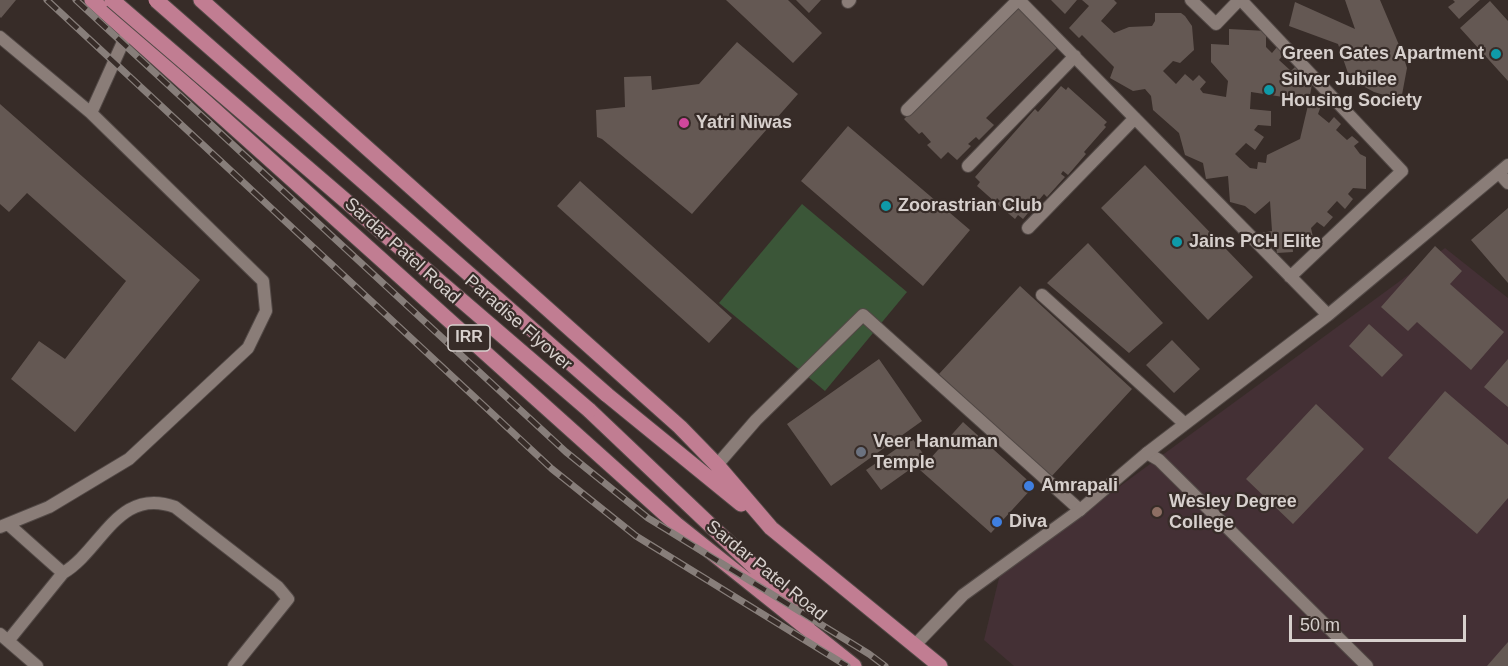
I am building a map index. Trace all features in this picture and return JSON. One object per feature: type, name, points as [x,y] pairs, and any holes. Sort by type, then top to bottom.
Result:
[{"type":"main road","name":"Sardar Patel Road","points":[[92,0],[676,524],[854,666]]},
{"type":"main road","name":"Paradise Flyover","points":[[112,0],[589,410],[859,666]]},
{"type":"main road","name":"Paradise Flyover","points":[[156,0],[606,394],[771,528]]},
{"type":"main road","name":"Sardar Patel Road","points":[[201,0],[680,427],[717,465],[771,528],[939,666]]},
{"type":"street","points":[[906,110],[1019,0],[1328,315]]},
{"type":"street","points":[[1191,0],[1216,24],[1240,0],[1402,171],[1290,276]]},
{"type":"street","points":[[91,113],[128,31]]},
{"type":"street","points":[[0,37],[91,113],[263,281],[266,311],[248,348],[129,459],[50,507],[4,526],[63,573]]},
{"type":"street","points":[[968,166],[1074,56]]},
{"type":"street","points":[[1028,228],[1135,118]]},
{"type":"street","points":[[915,645],[963,595],[1080,510],[1147,453],[1328,315],[1505,174]]},
{"type":"street","points":[[1042,295],[1185,424]]},
{"type":"street","points":[[717,465],[756,420],[863,315],[1080,510]]},
{"type":"street","points":[[1147,453],[1159,460],[1367,666]]},
{"type":"street","points":[[37,666],[4,637],[63,573],[80,560],[115,520],[135,506],[159,501],[175,507],[278,587],[288,599],[234,666]]},
{"type":"shaded area","points":[[1445,248],[1508,298],[1508,666],[1014,666],[984,640],[1000,574]]},
{"type":"green space","points":[[802,204],[907,292],[825,391],[719,303]]},
{"type":"building","points":[[0,0],[16,0],[1,18],[0,17]]},
{"type":"building","points":[[726,0],[788,0],[822,33],[793,63]]},
{"type":"building","points":[[796,0],[821,0],[809,13]]},
{"type":"building","points":[[1051,0],[1077,0],[1065,14]]},
{"type":"building","name":"Silver Jubilee Housing Society","points":[[1082,0],[1114,0],[1117,3],[1101,21],[1114,33],[1129,27],[1152,26],[1155,13],[1181,13],[1192,26],[1194,50],[1180,63],[1173,61],[1163,71],[1176,84],[1185,74],[1193,81],[1199,75],[1206,82],[1200,89],[1203,93],[1226,97],[1228,81],[1211,62],[1211,44],[1229,45],[1229,29],[1266,31],[1266,47],[1272,53],[1277,47],[1284,54],[1279,60],[1291,71],[1295,67],[1302,73],[1298,78],[1304,84],[1312,84],[1309,101],[1322,103],[1318,114],[1329,123],[1334,117],[1341,124],[1336,130],[1347,140],[1352,136],[1359,142],[1354,146],[1360,154],[1366,157],[1366,189],[1353,188],[1348,194],[1353,199],[1345,209],[1337,201],[1327,212],[1333,217],[1324,227],[1317,222],[1311,228],[1313,237],[1292,237],[1293,252],[1277,253],[1275,240],[1263,241],[1261,233],[1272,231],[1270,201],[1255,214],[1245,206],[1230,202],[1228,176],[1206,179],[1203,163],[1185,155],[1179,133],[1153,110],[1151,96],[1145,89],[1133,91],[1110,78],[1114,67],[1082,35],[1079,38],[1069,28],[1089,6]],"holes":[[[1251,92],[1309,101],[1300,139],[1267,155],[1266,163],[1258,162],[1257,169],[1250,168],[1235,154],[1246,143],[1255,150],[1264,137],[1254,130],[1258,125],[1271,126],[1271,111],[1250,109]]]},
{"type":"building","points":[[1345,0],[1380,0],[1407,68],[1401,100],[1374,92],[1350,79],[1338,44],[1289,26],[1295,2],[1355,29]]},
{"type":"building","points":[[1453,0],[1480,0],[1459,19],[1448,7],[1455,2]]},
{"type":"building","name":"Green Gates Apartment","points":[[1490,1],[1508,21],[1508,81],[1460,28]]},
{"type":"building","points":[[1020,5],[1059,46],[986,118],[994,125],[979,140],[976,137],[968,144],[971,146],[957,160],[948,152],[941,159],[927,145],[931,142],[922,132],[919,134],[904,119]]},
{"type":"building","name":"Yatri Niwas","points":[[737,42],[798,94],[692,214],[597,137],[596,110],[625,107],[624,77],[651,76],[652,90],[699,84]]},
{"type":"building","points":[[1061,86],[1066,90],[1068,87],[1107,122],[1104,125],[1106,127],[1068,175],[1063,171],[1061,174],[1065,177],[1047,197],[1044,194],[1023,219],[1018,215],[1015,219],[997,204],[1000,201],[997,198],[995,202],[977,186],[980,182],[975,177],[1035,109],[1038,112]]},
{"type":"building","points":[[0,104],[200,280],[75,432],[11,379],[39,341],[65,359],[126,281],[27,193],[9,212],[0,204]]},
{"type":"building","name":"Zoorastrian Club","points":[[848,126],[970,230],[923,286],[801,181]]},
{"type":"building","name":"Jains PCH Elite","points":[[1145,165],[1253,277],[1208,320],[1101,208]]},
{"type":"building","points":[[580,181],[732,318],[709,343],[557,206]]},
{"type":"building","points":[[1508,208],[1508,283],[1471,240]]},
{"type":"building","points":[[1088,243],[1163,323],[1129,353],[1047,283]]},
{"type":"building","points":[[1435,246],[1462,271],[1450,284],[1504,332],[1471,370],[1417,322],[1408,331],[1381,307]]},
{"type":"building","points":[[1020,286],[1132,389],[1051,477],[939,374]]},
{"type":"building","points":[[1369,324],[1403,355],[1382,377],[1349,346]]},
{"type":"building","points":[[1172,340],[1200,369],[1174,393],[1146,365]]},
{"type":"building","points":[[879,359],[922,421],[831,486],[787,424]]},
{"type":"building","points":[[1508,359],[1508,407],[1484,387]]},
{"type":"building","points":[[1445,391],[1508,445],[1508,498],[1477,534],[1388,458]]},
{"type":"building","points":[[1316,404],[1364,449],[1293,524],[1246,479]]},
{"type":"building","points":[[963,422],[1034,486],[991,533],[920,470]]},
{"type":"building","points":[[912,438],[926,458],[881,490],[866,470]]},
{"type":"building","points":[[1508,642],[1508,666],[1487,666]]},
{"type":"railway","points":[[47,0],[552,469],[636,536],[847,666]]},
{"type":"railway","points":[[76,0],[566,452],[648,518],[885,666]]},
{"type":"place","name":"Green Gates Apartment","points":[[1496,54]]},
{"type":"place","name":"Silver Jubilee Housing Society","points":[[1269,90]]},
{"type":"place","name":"Yatri Niwas","points":[[684,123]]},
{"type":"place","name":"Zoorastrian Club","points":[[886,206]]},
{"type":"place","name":"Jains PCH Elite","points":[[1177,242]]},
{"type":"place","name":"Veer Hanuman Temple","points":[[861,452]]},
{"type":"place","name":"Amrapali","points":[[1029,486]]},
{"type":"place","name":"Wesley Degree College","points":[[1157,512]]},
{"type":"place","name":"Diva","points":[[997,522]]}]
